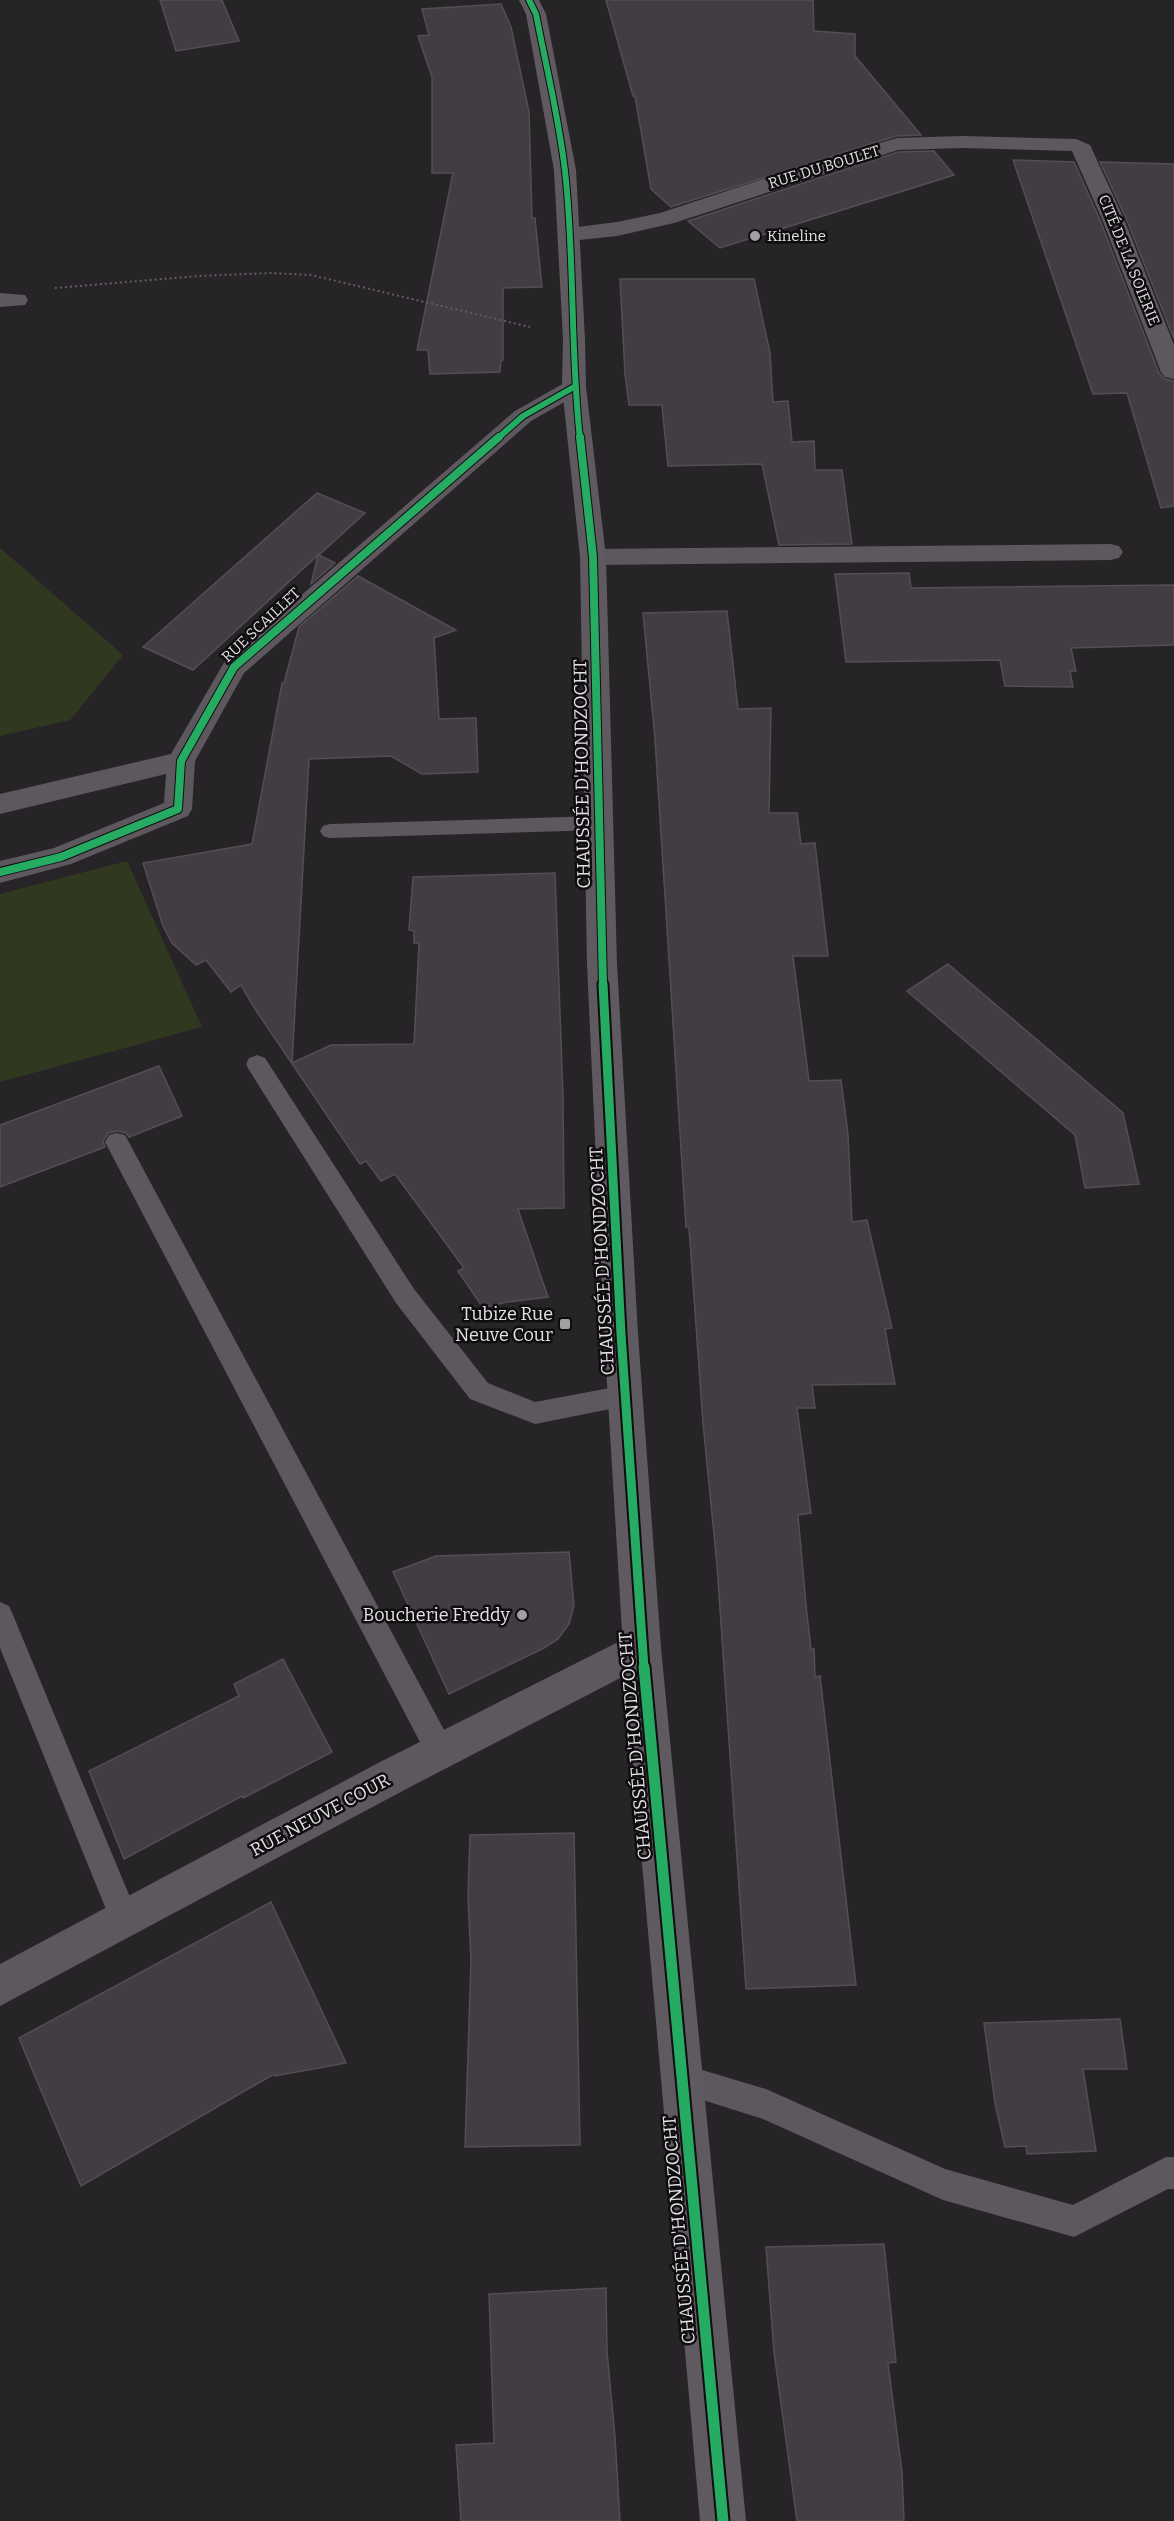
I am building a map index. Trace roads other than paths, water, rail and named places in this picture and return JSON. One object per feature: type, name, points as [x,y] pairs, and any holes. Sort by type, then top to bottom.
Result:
[{"type":"main road","name":"CHAUSSÉE D'HONDZOCHT","points":[[529,0],[536,15],[565,170],[570,234],[574,387],[593,557],[602,964],[642,1648],[723,2521]]},
{"type":"street","name":"RUE DU BOULET","points":[[570,234],[617,229],[666,218],[819,167],[897,144],[962,142],[1066,144],[1083,149]]},
{"type":"street","name":"CITÉ DE LA SOIERIE","points":[[1083,149],[1173,372]]},
{"type":"street","name":"RUE SCAILLET","points":[[0,872],[61,857],[178,809],[181,761],[234,667],[523,416],[574,387]]},
{"type":"street","points":[[593,557],[1110,552]]},
{"type":"street","points":[[0,804],[181,761]]},
{"type":"street","name":"RUE NEUVE COUR","points":[[0,1986],[440,1751],[642,1648]]},
{"type":"lane","points":[[330,831],[600,823]]},
{"type":"lane","points":[[257,1064],[405,1296],[479,1391],[535,1413],[626,1396]]},
{"type":"lane","points":[[117,1142],[440,1751]]},
{"type":"lane","points":[[0,1615],[124,1919]]},
{"type":"lane","points":[[682,2079],[766,2104],[943,2184],[1074,2221],[1166,2173],[1174,2173]]},
{"type":"place","name":"Kineline","points":[[755,236]]},
{"type":"place","name":"Tubize Rue Neuve Cour","points":[[565,1324]]},
{"type":"place","name":"Boucherie Freddy","points":[[522,1615]]}]
